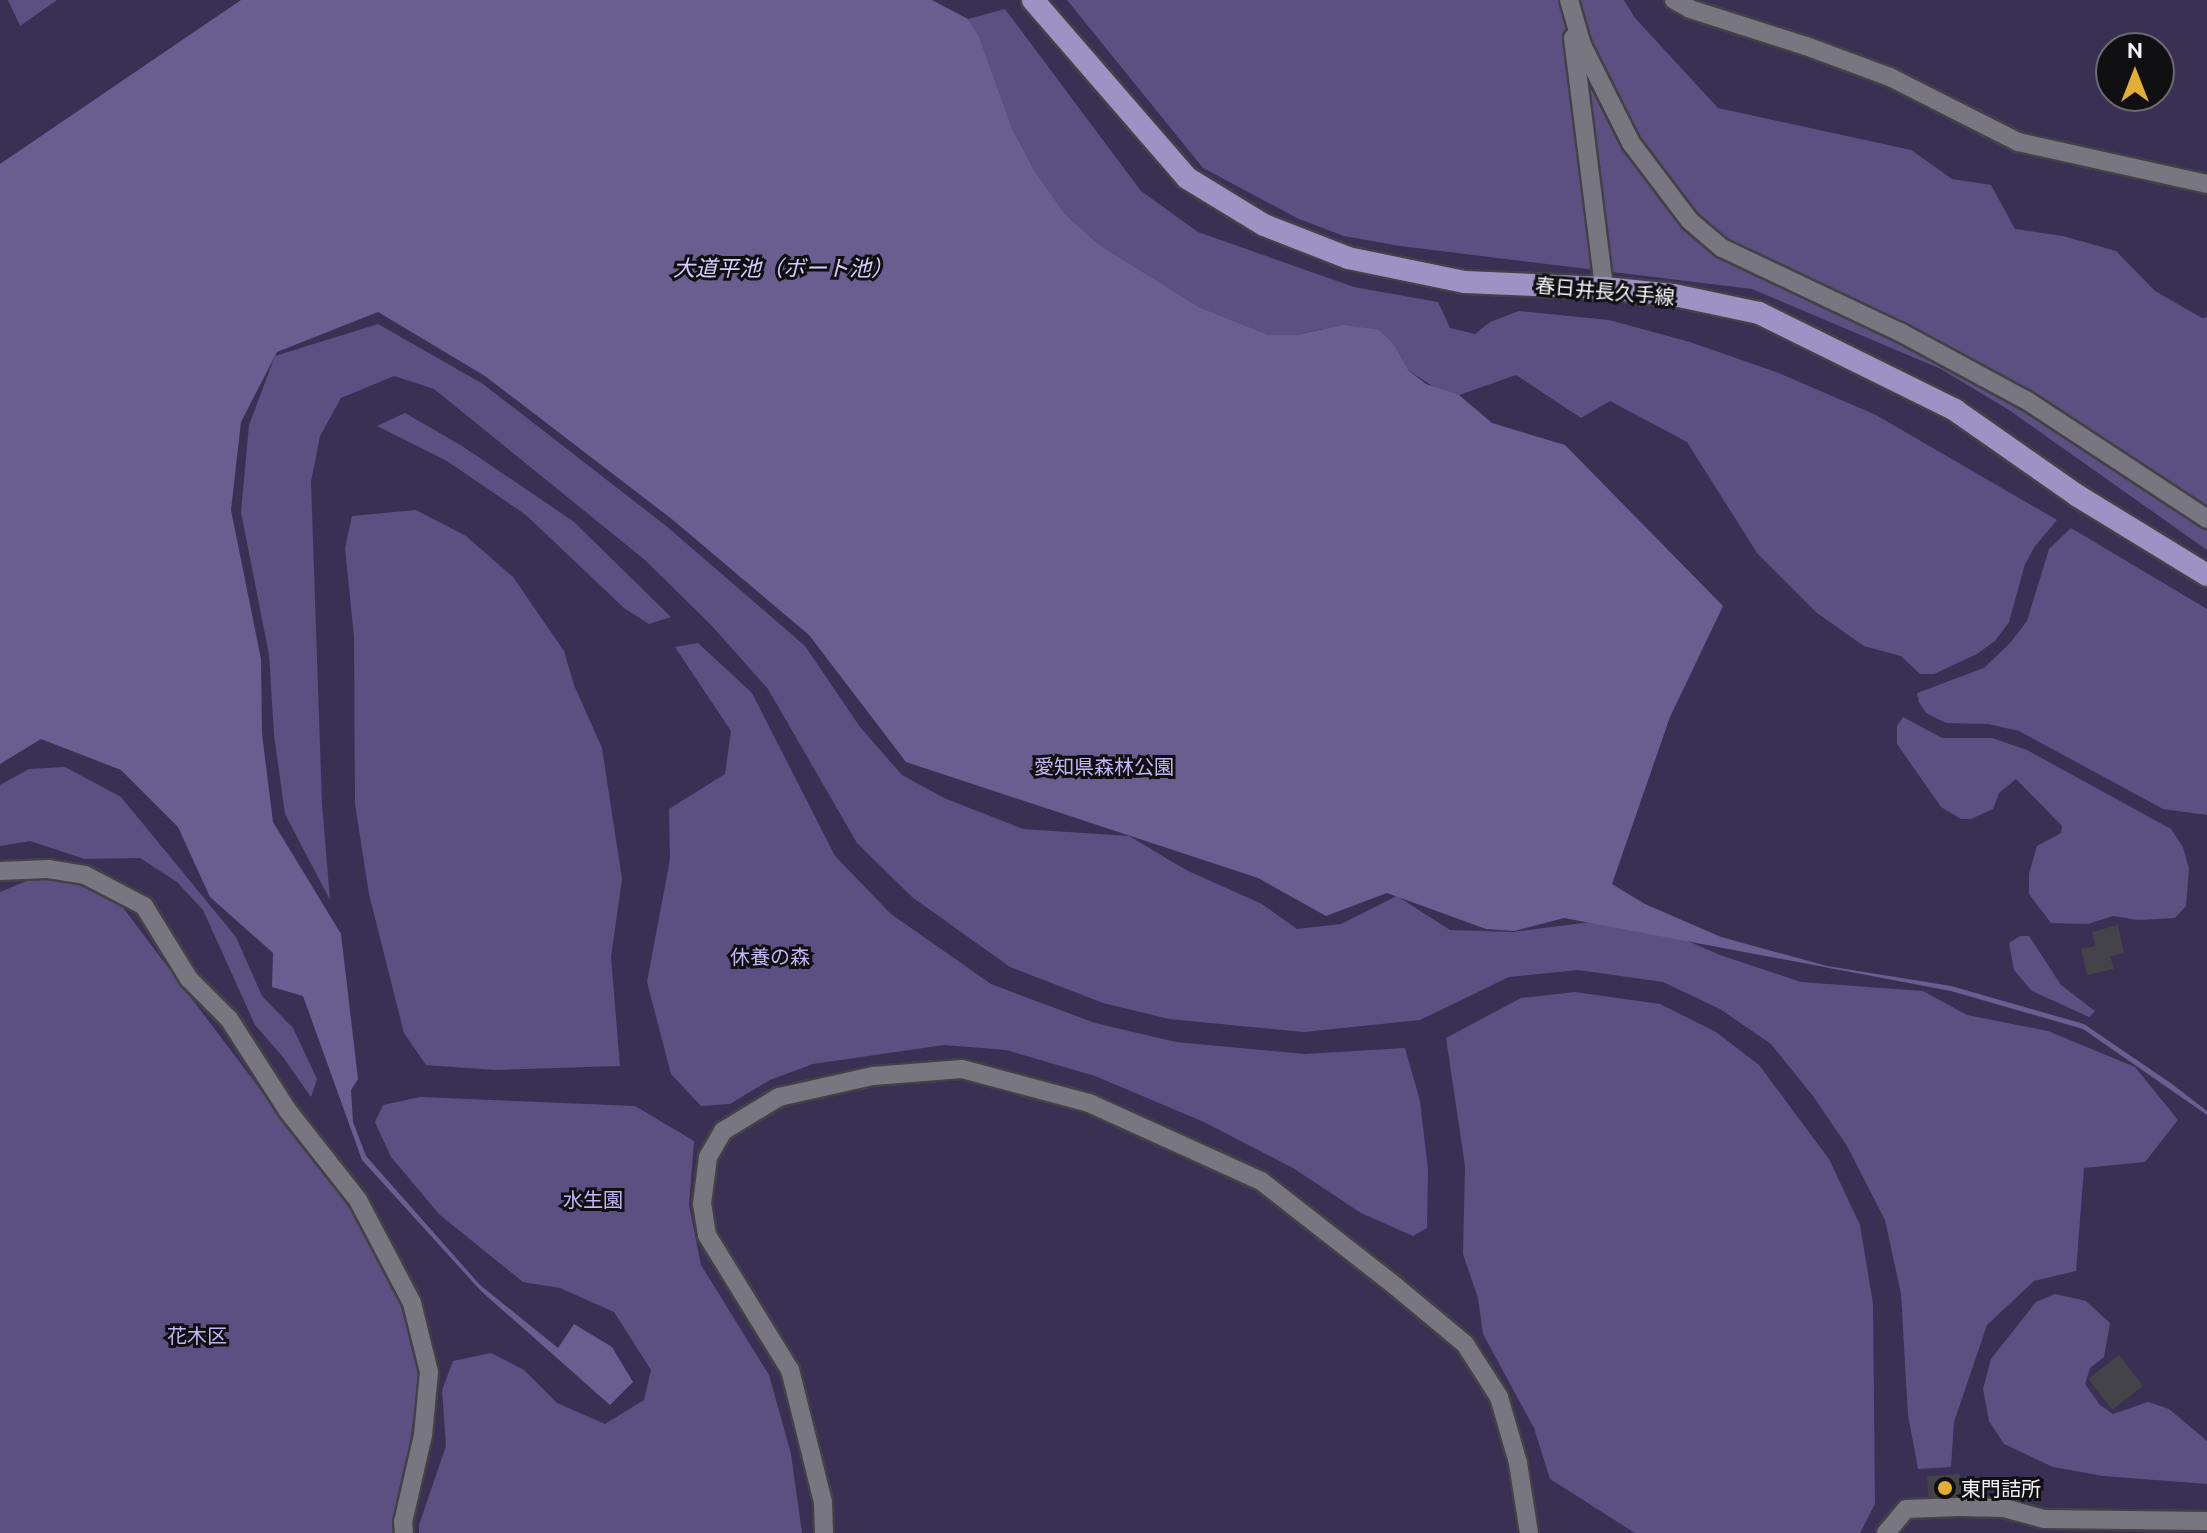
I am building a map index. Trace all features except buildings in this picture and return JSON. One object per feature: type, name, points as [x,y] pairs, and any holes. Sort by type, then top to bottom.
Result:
[{"type":"main road","name":"春日井長久手線","points":[[1033,0],[1187,178],[1264,225],[1348,258],[1465,282],[1604,288],[1674,295],[1759,313],[1955,410],[2078,496],[2207,575]]},
{"type":"lane","points":[[1568,0],[1604,288]]},
{"type":"lane","points":[[1568,0],[1582,45],[1631,143],[1690,221],[1722,248],[1874,318],[2026,400],[2207,519]]},
{"type":"lane","points":[[1674,0],[1690,9],[1890,77],[2018,142],[2207,184]]},
{"type":"lane","points":[[0,871],[48,869],[85,875],[144,906],[189,979],[229,1019],[288,1111],[358,1200],[412,1303],[429,1372],[423,1435],[403,1522],[404,1533]]},
{"type":"lane","points":[[824,1533],[823,1502],[790,1370],[707,1235],[702,1204],[708,1157],[723,1131],[779,1097],[873,1076],[962,1069],[1089,1103],[1261,1181],[1394,1285],[1465,1344],[1499,1397],[1518,1463],[1531,1532]]},
{"type":"lane","points":[[1886,1533],[1906,1509],[2004,1508],[2044,1519],[2173,1527],[2207,1521]]},
{"type":"green space","name":"愛知県森林公園","points":[[0,0],[2207,0],[2207,1533],[0,1533]]},
{"type":"green space","points":[[8,0],[57,0],[20,26]]},
{"type":"green space","points":[[1067,0],[1624,0],[1635,18],[1718,108],[1911,150],[1952,179],[1991,185],[2015,229],[2063,236],[2116,251],[2155,291],[2202,318],[2207,317],[2207,550],[2009,410],[1941,369],[1752,289],[1400,246],[1344,236],[1299,219],[1203,168]]},
{"type":"green space","points":[[1005,9],[1141,191],[1198,232],[1354,287],[1438,302],[1450,328],[1475,334],[1490,322],[1519,311],[1609,320],[1690,342],[1776,372],[1876,415],[2057,520],[2035,546],[2025,564],[2009,622],[1995,641],[1977,654],[1934,674],[1920,674],[1901,656],[1864,646],[1817,613],[1757,553],[1687,442],[1610,401],[1581,418],[1516,375],[1459,395],[1442,392],[1409,371],[1395,346],[1322,329],[1295,335],[1269,335],[1199,307],[1098,244],[1065,214],[1034,170],[1012,128],[979,36],[968,19]]},
{"type":"green space","points":[[378,324],[483,384],[665,525],[805,646],[860,727],[902,775],[944,798],[1023,829],[1129,836],[1186,870],[1262,904],[1297,929],[1341,924],[1397,896],[1450,930],[1513,932],[1599,921],[1655,927],[1720,955],[1801,982],[1923,991],[1967,1015],[2048,1031],[2135,1067],[2178,1120],[2145,1162],[2084,1168],[2076,1271],[2034,1281],[1987,1325],[1954,1422],[1951,1467],[1918,1469],[1908,1415],[1901,1294],[1885,1220],[1847,1146],[1813,1096],[1771,1044],[1720,1009],[1663,982],[1578,970],[1509,977],[1420,1020],[1304,1032],[1169,1019],[1103,1003],[1010,967],[912,897],[857,843],[768,689],[712,626],[645,560],[434,389],[394,376],[341,398],[320,436],[311,482],[322,804],[330,900],[285,814],[274,735],[269,655],[241,512],[249,425],[275,356]]},
{"type":"green space","points":[[405,413],[462,446],[573,521],[671,617],[649,624],[624,608],[526,515],[447,461],[377,426]]},
{"type":"green space","points":[[416,510],[466,536],[513,577],[564,651],[574,685],[602,748],[622,879],[611,957],[620,1066],[495,1070],[426,1065],[404,1033],[369,894],[355,804],[354,637],[345,548],[352,516]]},
{"type":"green space","points":[[2071,528],[2207,609],[2207,815],[2163,809],[2019,731],[1988,724],[1946,723],[1926,713],[1919,702],[1917,693],[1984,668],[2010,643],[2027,621],[2049,549]]},
{"type":"green space","name":"休養の森","points":[[698,643],[752,693],[835,856],[891,914],[991,984],[1095,1023],[1176,1042],[1305,1054],[1405,1048],[1420,1101],[1428,1170],[1427,1228],[1413,1236],[1361,1213],[1293,1168],[1204,1122],[1095,1076],[1006,1050],[944,1045],[813,1064],[770,1080],[730,1104],[701,1106],[671,1074],[647,982],[670,859],[669,809],[725,774],[731,731],[675,647]]},
{"type":"green space","points":[[1903,717],[1942,738],[1992,738],[2027,750],[2171,829],[2183,847],[2189,869],[2186,906],[2175,918],[2138,920],[2113,916],[2088,924],[2051,923],[2029,894],[2029,874],[2037,846],[2061,833],[2062,826],[2016,779],[1999,793],[1993,809],[1971,819],[1961,819],[1941,807],[1897,744],[1897,726]]},
{"type":"green space","points":[[65,767],[121,797],[236,937],[262,996],[293,1028],[317,1079],[311,1097],[283,1057],[255,1025],[203,910],[177,882],[140,858],[85,859],[30,841],[0,846],[0,785],[29,769]]},
{"type":"green space","name":"花木区","points":[[39,876],[80,880],[115,897],[281,1117],[353,1206],[404,1305],[420,1372],[397,1533],[0,1533],[0,892]]},
{"type":"green space","points":[[2020,936],[2029,936],[2061,985],[2095,1011],[2089,1017],[2032,991],[2014,970],[2009,943]]},
{"type":"green space","points":[[1575,992],[1660,1004],[1716,1032],[1759,1065],[1829,1159],[1860,1225],[1873,1304],[1875,1504],[1860,1533],[1635,1533],[1550,1479],[1534,1428],[1483,1334],[1478,1298],[1463,1254],[1465,1166],[1446,1038],[1521,998]]},
{"type":"green space","name":"水生園","points":[[420,1097],[635,1106],[694,1141],[689,1205],[701,1265],[769,1375],[791,1454],[802,1533],[419,1533],[446,1446],[442,1390],[453,1361],[491,1353],[524,1370],[557,1403],[605,1424],[644,1400],[651,1370],[614,1312],[560,1288],[523,1282],[440,1215],[391,1157],[375,1122],[383,1105]]},
{"type":"green space","points":[[2055,1294],[2086,1301],[2110,1323],[2104,1357],[2090,1368],[2085,1384],[2100,1405],[2113,1414],[2148,1402],[2169,1409],[2207,1441],[2207,1484],[2103,1476],[2053,1467],[2004,1444],[1989,1421],[1983,1389],[1991,1359],[2036,1302]]},
{"type":"water","name":"大道平池（ボート池）","points":[[241,0],[932,0],[968,19],[979,36],[1012,128],[1034,170],[1065,214],[1098,244],[1199,307],[1269,335],[1295,335],[1344,325],[1379,330],[1395,346],[1409,371],[1426,384],[1459,395],[1492,423],[1565,445],[1723,606],[1670,717],[1612,884],[1645,904],[1721,937],[1827,966],[1951,986],[2084,1024],[2172,1084],[2207,1111],[2207,1115],[2083,1029],[1951,991],[1564,918],[1514,931],[1486,929],[1387,893],[1326,916],[1258,878],[906,762],[809,635],[673,520],[485,376],[378,312],[277,352],[241,422],[231,510],[261,659],[262,734],[273,822],[341,934],[358,1079],[351,1090],[353,1122],[366,1156],[480,1285],[558,1348],[574,1324],[612,1347],[633,1382],[610,1405],[481,1291],[362,1160],[303,996],[272,987],[273,953],[210,897],[178,827],[121,770],[41,739],[0,764],[0,164]]},
{"type":"place","name":"東門詰所","points":[[1945,1488]]}]
